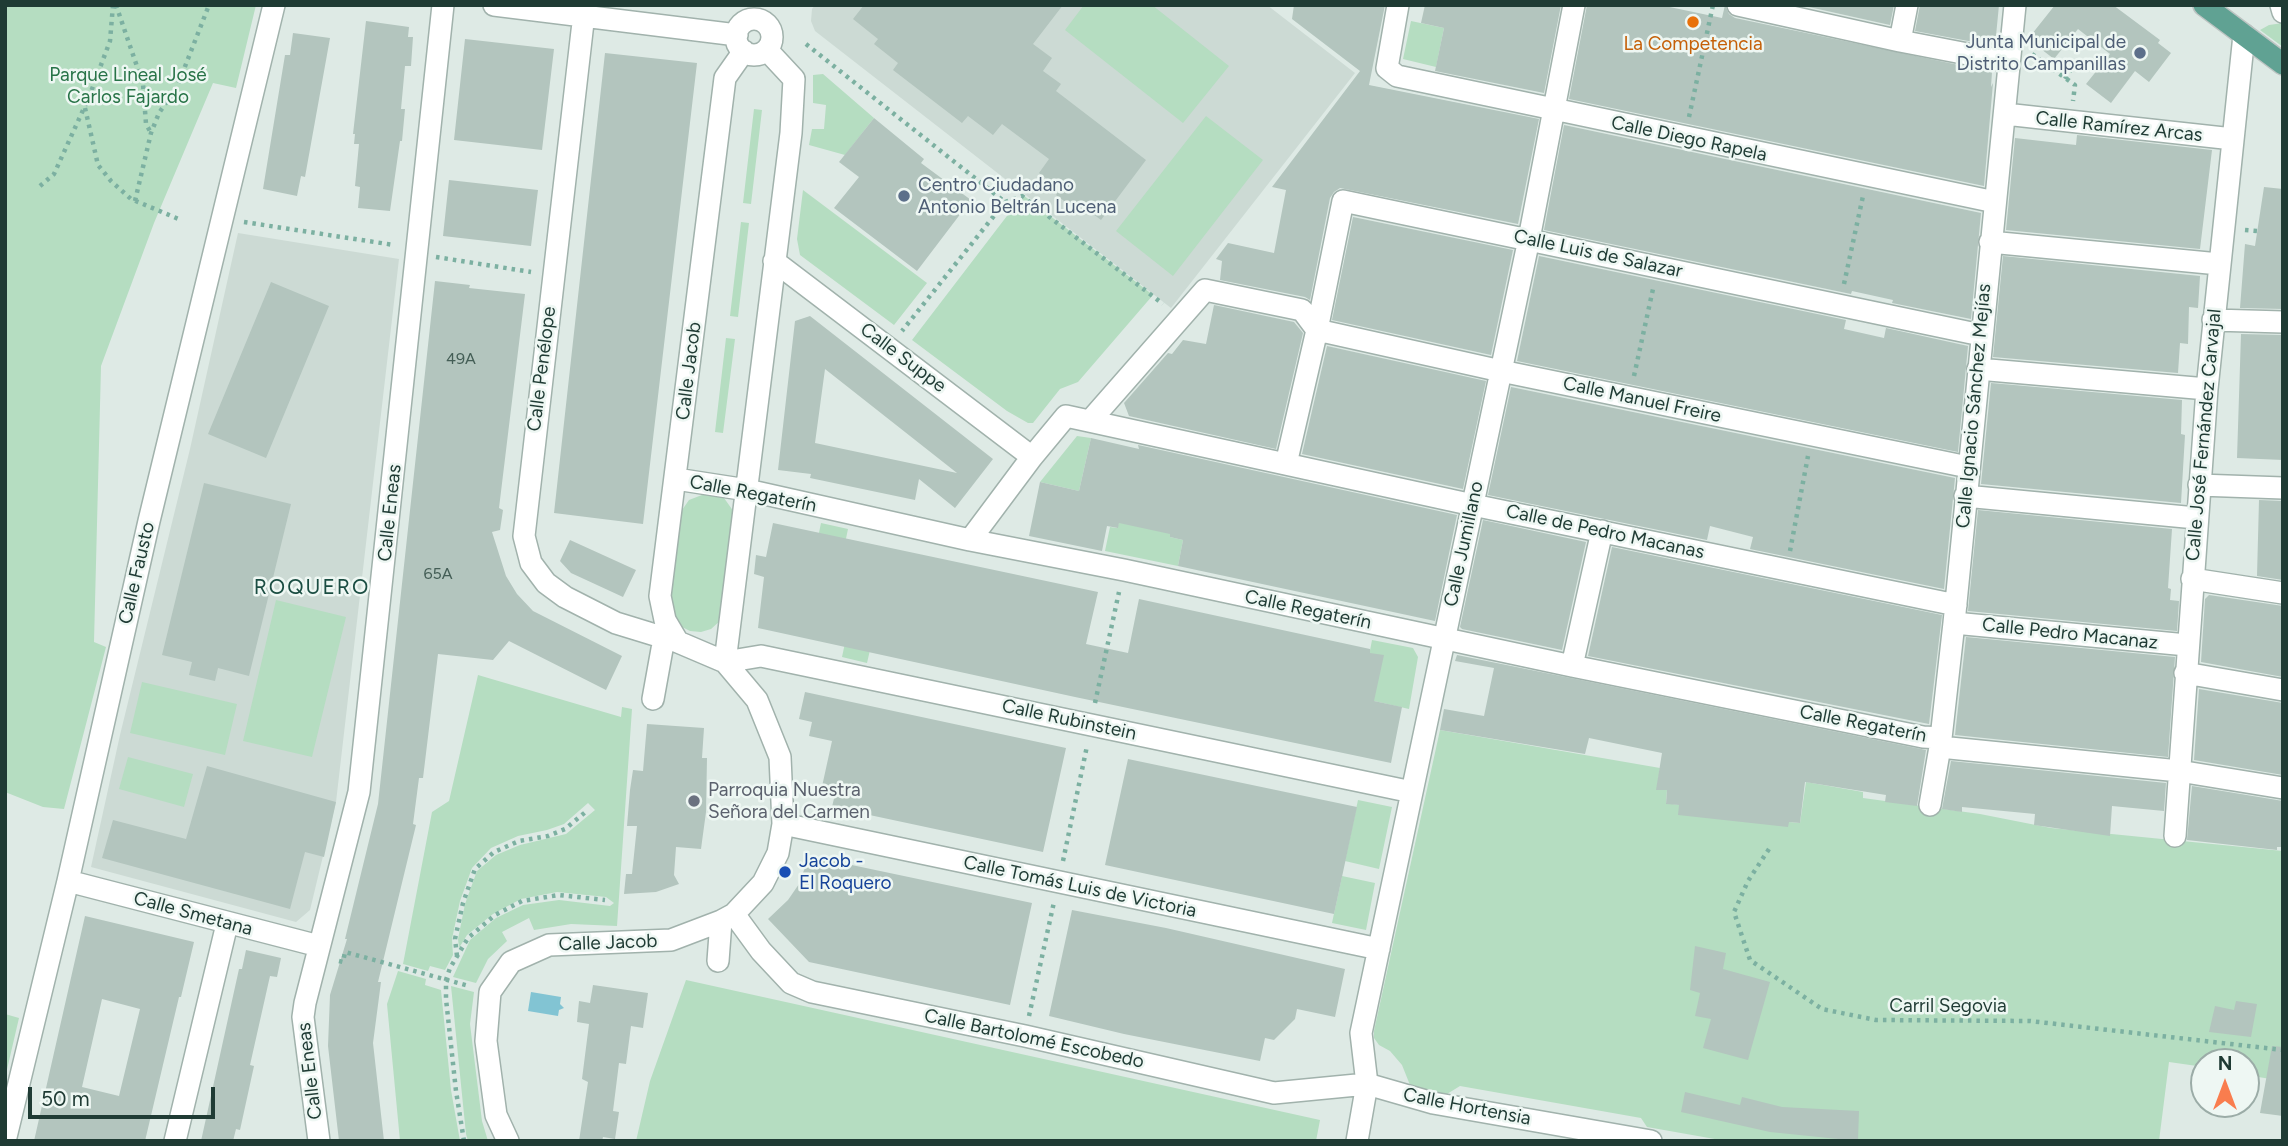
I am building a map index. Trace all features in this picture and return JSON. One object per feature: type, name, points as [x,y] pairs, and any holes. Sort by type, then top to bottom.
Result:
[{"type":"main road","points":[[2210,7],[2283,64]]},
{"type":"street","name":"Calle Fausto","points":[[5,1141],[68,881],[149,521],[274,5]]},
{"type":"street","name":"Calle Eneas","points":[[319,1141],[303,1017],[359,792],[443,5]]},
{"type":"street","points":[[494,5],[752,23],[770,27],[772,35],[767,50],[759,54],[752,23]]},
{"type":"street","name":"Calle Diego Rapela","points":[[1398,5],[1387,68],[1397,76],[1995,202]]},
{"type":"street","name":"Calle Jumillano","points":[[1357,1141],[1367,1084],[1362,1033],[1378,949],[1529,239],[1574,5]]},
{"type":"street","points":[[1738,5],[2009,62]]},
{"type":"street","points":[[1900,41],[1907,5]]},
{"type":"street","name":"Calle Ignacio Sánchez Mejías","points":[[1930,805],[1955,614],[2015,5]]},
{"type":"street","points":[[2281,5],[2283,12]]},
{"type":"street","name":"Calle Penélope","points":[[584,11],[524,536],[531,563],[546,583],[565,597],[616,623],[671,640]]},
{"type":"street","name":"Calle Jacob","points":[[508,1141],[496,1115],[486,1041],[490,992],[511,962],[548,945],[671,940],[727,918],[763,883],[773,866],[781,839],[783,824],[780,757],[757,700],[725,662],[671,640],[660,596],[725,78],[752,23]]},
{"type":"street","name":"Calle José Fernández Carvajal","points":[[2175,836],[2207,389],[2244,34]]},
{"type":"street","points":[[725,662],[791,133],[794,79],[767,50]]},
{"type":"street","name":"Calle Ramírez Arcas","points":[[2005,114],[2233,139]]},
{"type":"street","name":"Calle Luis de Salazar","points":[[1317,330],[1343,201],[1981,335]]},
{"type":"street","points":[[1990,242],[2219,264]]},
{"type":"street","name":"Calle Suppe","points":[[774,261],[1032,457]]},
{"type":"street","name":"Calle Manuel Freire","points":[[1180,317],[1205,290],[1302,310],[1317,330],[1501,371],[1968,467]]},
{"type":"street","points":[[1090,421],[1180,317]]},
{"type":"street","points":[[2213,320],[2283,322]]},
{"type":"street","points":[[1286,464],[1317,330]]},
{"type":"street","points":[[1978,369],[2207,389]]},
{"type":"street","name":"Calle de Pedro Macanas","points":[[1032,457],[1066,416],[1787,570],[1955,614]]},
{"type":"street","points":[[970,540],[1032,457]]},
{"type":"street","name":"Calle Regaterín","points":[[676,479],[747,490],[970,540],[1923,737],[1940,743],[2179,771],[2283,788]]},
{"type":"street","points":[[2199,485],[2283,488]]},
{"type":"street","points":[[1965,496],[2196,518]]},
{"type":"street","points":[[1572,666],[1602,531]]},
{"type":"street","points":[[2192,579],[2283,593]]},
{"type":"street","name":"Calle Pedro Macanaz","points":[[1955,614],[2187,645]]},
{"type":"street","points":[[653,699],[671,640]]},
{"type":"street","name":"Calle Rubinstein","points":[[725,662],[761,656],[1412,792]]},
{"type":"street","points":[[2185,673],[2283,690]]},
{"type":"street","name":"Calle Tomás Luis de Victoria","points":[[783,824],[1378,949]]},
{"type":"street","name":"Calle Smetana","points":[[68,881],[319,946]]},
{"type":"street","points":[[718,961],[727,918]]},
{"type":"street","name":"Calle Bartolomé Escobedo","points":[[727,918],[791,983],[812,992],[1025,1036],[1274,1093],[1367,1084]]},
{"type":"street","points":[[175,1141],[227,924]]},
{"type":"street","name":"Calle Hortensia","points":[[1367,1084],[1433,1102],[1651,1141]]},
{"type":"path","points":[[40,186],[54,174],[85,107],[110,41],[115,5]]},
{"type":"path","points":[[115,5],[143,83],[146,124],[151,133]]},
{"type":"path","points":[[135,201],[151,133],[159,113],[177,87],[209,5]]},
{"type":"path","points":[[1684,138],[1713,5]]},
{"type":"path","points":[[2011,40],[2075,85],[2072,121]]},
{"type":"path","points":[[806,44],[1005,202]]},
{"type":"path","points":[[2065,79],[2070,71]]},
{"type":"path","points":[[85,107],[98,165],[111,181],[135,201],[181,220]]},
{"type":"path","points":[[1839,305],[1867,175]]},
{"type":"path","points":[[900,333],[1005,202],[1022,196],[1180,317]]},
{"type":"path","points":[[222,218],[399,245]]},
{"type":"path","points":[[2247,230],[2257,231]]},
{"type":"path","points":[[440,257],[522,270]]},
{"type":"path","points":[[1629,397],[1658,267]]},
{"type":"path","points":[[1787,570],[1812,435]]},
{"type":"path","points":[[1096,701],[1115,611]]},
{"type":"path","points":[[1061,872],[1090,735]]},
{"type":"path","points":[[457,957],[455,939],[463,903],[475,869],[494,852],[519,841],[548,836],[565,829],[588,810]]},
{"type":"path","name":"Carril Segovia","points":[[1769,849],[1748,881],[1734,912],[1750,960],[1822,1009],[1876,1020],[2030,1021],[2283,1050]]},
{"type":"path","points":[[1027,1027],[1057,891]]},
{"type":"path","points":[[338,958],[337,960],[343,962],[345,952],[474,988]]},
{"type":"shaded area","points":[[815,5],[1267,5],[1355,73],[1171,308],[815,31],[811,21]]},
{"type":"shaded area","points":[[238,233],[399,259],[336,802],[310,910],[296,922],[91,867]]},
{"type":"green space","name":"Parque Lineal José Carlos Fajardo","points":[[5,5],[256,5],[236,88],[213,83],[154,223],[101,366],[94,642],[106,647],[64,809],[43,807],[5,792]]},
{"type":"green space","points":[[1084,5],[1152,5],[1229,66],[1183,123],[1065,30]]},
{"type":"green space","points":[[1411,21],[1444,28],[1436,67],[1403,59]]},
{"type":"green space","points":[[2283,23],[2283,47],[2260,30],[2269,25]]},
{"type":"green space","points":[[823,74],[874,118],[845,155],[809,145],[812,129],[824,129],[826,105],[813,103],[813,75]]},
{"type":"green space","points":[[754,109],[762,110],[751,204],[743,203]]},
{"type":"green space","points":[[1206,116],[1263,160],[1173,276],[1116,231]]},
{"type":"green space","points":[[803,190],[927,283],[894,325],[800,255],[797,239]]},
{"type":"green space","points":[[1023,195],[1153,295],[1078,382],[1060,389],[1033,423],[1007,411],[912,340]]},
{"type":"green space","points":[[741,222],[749,223],[738,317],[730,316]]},
{"type":"green space","points":[[726,338],[735,339],[723,433],[715,432]]},
{"type":"green space","points":[[1077,436],[1091,438],[1079,491],[1040,482]]},
{"type":"green space","points":[[707,493],[724,498],[734,512],[721,620],[711,629],[701,632],[690,631],[674,619],[670,597],[680,513],[689,500]]},
{"type":"green space","points":[[821,523],[848,529],[835,591],[808,586]]},
{"type":"green space","points":[[1119,523],[1173,524],[1170,537],[1183,540],[1178,566],[1105,551],[1110,527],[1117,528]]},
{"type":"green space","points":[[855,596],[881,602],[867,663],[842,657]]},
{"type":"green space","points":[[276,600],[346,617],[312,757],[243,741]]},
{"type":"green space","points":[[1372,640],[1413,648],[1418,657],[1409,709],[1361,698]]},
{"type":"green space","points":[[478,675],[621,717],[622,707],[632,709],[617,926],[571,924],[534,930],[529,918],[502,932],[507,941],[488,959],[476,983],[453,977],[470,940],[496,918],[523,905],[559,900],[610,906],[614,903],[606,897],[557,892],[521,899],[493,914],[467,935],[459,948],[458,939],[465,904],[477,871],[496,855],[520,845],[566,834],[595,810],[588,803],[564,824],[518,836],[491,848],[472,868],[460,901],[452,939],[453,955],[445,970],[430,966],[428,971],[403,964],[432,812],[449,801]]},
{"type":"green space","points":[[142,682],[237,704],[225,755],[130,733]]},
{"type":"green space","points":[[1440,730],[1660,768],[1657,789],[1667,790],[1666,803],[1789,822],[1800,823],[1806,782],[1863,792],[1863,798],[1980,814],[2051,828],[2283,851],[2283,1081],[2260,1077],[2260,1048],[2190,1048],[2190,1065],[2169,1062],[2159,1141],[1726,1141],[1647,1127],[1641,1118],[1460,1086],[1447,1094],[1416,1089],[1410,1085],[1402,1065],[1390,1051],[1379,1045],[1374,1038]]},
{"type":"green space","points":[[128,757],[193,774],[184,807],[119,789]]},
{"type":"green space","points":[[1358,800],[1392,807],[1379,869],[1345,861]]},
{"type":"green space","points":[[1342,876],[1375,883],[1366,930],[1332,923]]},
{"type":"green space","points":[[398,971],[426,979],[425,985],[441,990],[451,1090],[460,1141],[400,1141],[387,1004]]},
{"type":"green space","points":[[686,980],[1320,1120],[1316,1141],[636,1141],[650,1081]]},
{"type":"green space","points":[[451,986],[474,992],[470,1024],[482,1121],[488,1141],[468,1141],[466,1134]]},
{"type":"green space","points":[[5,1014],[19,1018],[5,1078]]},
{"type":"water","points":[[531,992],[561,997],[560,1004],[564,1008],[559,1010],[558,1016],[528,1011]]},
{"type":"building","points":[[864,5],[1063,5],[1033,44],[1052,58],[1043,71],[1061,84],[1056,91],[1146,160],[1101,220],[1080,204],[1075,209],[1056,195],[1060,189],[1039,173],[1049,159],[1002,124],[993,135],[968,116],[962,123],[893,70],[898,63],[874,44],[878,39],[853,19]]},
{"type":"building","points":[[1294,5],[1385,5],[1369,85],[1539,119],[1518,224],[1340,188],[1330,198],[1310,300],[1220,280],[1222,261],[1216,259],[1228,243],[1274,253],[1286,190],[1272,187],[1360,71],[1292,19]]},
{"type":"building","points":[[1425,5],[1561,5],[1544,93],[1435,71],[1444,28],[1421,23]]},
{"type":"building","points":[[1587,5],[1660,5],[1722,18],[1725,5],[1729,14],[1735,18],[1992,72],[1984,186],[1569,99]]},
{"type":"building","points":[[1800,5],[1894,5],[1890,25]]},
{"type":"building","points":[[1920,5],[1999,5],[1995,46],[1915,31]]},
{"type":"building","name":"Junta Municipal de Distrito Campanillas","points":[[2055,5],[2113,5],[2160,40],[2158,43],[2171,53],[2149,82],[2135,71],[2111,103],[2086,84],[2110,54],[2078,29],[2054,59],[2028,39]]},
{"type":"building","points":[[366,21],[409,27],[408,37],[413,37],[411,66],[405,66],[401,109],[405,109],[402,141],[390,211],[358,208],[360,187],[355,186],[359,144],[354,144],[353,134]]},
{"type":"building","points":[[293,33],[330,38],[305,177],[301,176],[297,196],[263,189],[285,55],[290,55]]},
{"type":"building","points":[[465,39],[554,49],[542,150],[454,140]]},
{"type":"building","points":[[605,53],[697,63],[643,524],[554,513]]},
{"type":"building","name":"Centro Ciudadano Antonio Beltrán Lucena","points":[[874,118],[924,159],[921,163],[971,200],[917,271],[834,208],[859,177],[839,162]]},
{"type":"building","points":[[1564,125],[1981,213],[1971,319],[1892,303],[1893,300],[1852,291],[1851,294],[1544,230]]},
{"type":"building","points":[[2077,135],[2212,150],[2200,249],[2006,230],[2015,138],[2076,145]]},
{"type":"building","points":[[449,180],[538,190],[531,246],[443,236]]},
{"type":"building","points":[[2264,187],[2283,189],[2283,309],[2240,308],[2245,244],[2255,246]]},
{"type":"building","points":[[1353,217],[1513,250],[1491,355],[1332,320]]},
{"type":"building","points":[[1539,256],[1846,320],[1844,329],[1884,338],[1886,328],[1968,346],[1958,452],[1517,361]]},
{"type":"building","points":[[2003,256],[2200,276],[2198,308],[2189,307],[2188,344],[2180,343],[2178,373],[1993,357]]},
{"type":"building","points":[[435,281],[525,294],[499,508],[503,510],[500,530],[492,532],[506,576],[517,594],[533,611],[622,656],[606,690],[509,641],[493,660],[438,654],[423,778],[419,778],[413,824],[416,825],[378,982],[381,982],[373,1043],[384,1141],[339,1141],[328,1046],[330,995],[347,939],[378,804]]},
{"type":"building","points":[[271,282],[329,306],[266,458],[208,434]]},
{"type":"building","points":[[1214,305],[1294,322],[1303,333],[1276,449],[1129,416],[1124,403],[1168,353],[1172,354],[1183,340],[1206,344]]},
{"type":"building","points":[[810,316],[993,459],[955,508],[919,479],[915,500],[810,478],[811,474],[778,470],[795,321]],"holes":[[[825,369],[957,473],[815,443]]]},
{"type":"building","points":[[2241,334],[2283,335],[2283,460],[2237,458]]},
{"type":"building","points":[[1327,346],[1486,381],[1463,489],[1302,454]]},
{"type":"building","points":[[1991,383],[2182,400],[2181,434],[2185,435],[2181,503],[1981,484]]},
{"type":"building","points":[[1511,387],[1955,478],[1944,589],[1750,549],[1753,537],[1710,526],[1707,540],[1488,495]]},
{"type":"building","points":[[1091,438],[1139,449],[1138,445],[1457,515],[1435,621],[1178,566],[1183,540],[1170,537],[1170,534],[1119,523],[1118,528],[1107,526],[1102,551],[1029,536],[1040,482],[1079,491]]},
{"type":"building","points":[[204,483],[291,504],[249,676],[218,668],[215,681],[189,675],[192,662],[162,655]]},
{"type":"building","points":[[2259,500],[2283,501],[2283,580],[2257,576]]},
{"type":"building","points":[[1978,510],[2172,529],[2168,588],[2171,589],[2170,600],[2179,601],[2177,631],[1968,611]]},
{"type":"building","points":[[1483,520],[1586,542],[1562,650],[1460,627]]},
{"type":"building","points":[[773,523],[1098,592],[1086,644],[1128,653],[1139,599],[1370,649],[1370,653],[1384,655],[1374,701],[1402,707],[1391,763],[758,628],[764,577],[754,574],[756,555],[766,557]]},
{"type":"building","points":[[570,540],[636,570],[623,597],[571,573],[560,561]]},
{"type":"building","points":[[1612,547],[1942,615],[1929,724],[1588,656]]},
{"type":"building","points":[[2209,595],[2283,606],[2283,677],[2201,662],[2205,599]]},
{"type":"building","points":[[1966,637],[2175,657],[2168,757],[1955,735]]},
{"type":"building","points":[[1457,655],[1926,750],[1917,806],[1885,802],[1886,795],[1805,782],[1800,823],[1789,822],[1788,827],[1678,815],[1679,805],[1666,804],[1667,790],[1656,790],[1662,753],[1589,738],[1585,754],[1440,730],[1444,709],[1484,716],[1494,668],[1455,661]]},
{"type":"building","points":[[2199,689],[2283,703],[2283,775],[2194,760]]},
{"type":"building","points":[[805,692],[1066,748],[1043,852],[832,807],[835,794],[821,791],[832,741],[809,736],[812,722],[799,719]]},
{"type":"building","points":[[647,724],[704,728],[702,758],[707,758],[706,812],[701,849],[676,847],[674,875],[679,884],[656,892],[624,894],[626,874],[632,874],[637,826],[627,826],[630,790],[633,770],[643,771]]},
{"type":"building","points":[[1128,759],[1357,807],[1334,914],[1105,865]]},
{"type":"building","points":[[1951,761],[2166,783],[2164,811],[2112,806],[2110,836],[2034,825],[2035,814],[1962,807],[1962,812],[1942,809]]},
{"type":"building","points":[[207,766],[336,802],[324,857],[305,852],[290,909],[102,858],[113,820],[186,839]]},
{"type":"building","points":[[2192,786],[2283,801],[2283,847],[2277,847],[2277,850],[2187,840]]},
{"type":"building","points":[[809,856],[1032,903],[1010,1005],[809,962],[768,919],[788,900],[799,884]]},
{"type":"building","points":[[1072,910],[1166,928],[1345,969],[1335,1017],[1297,1009],[1295,1019],[1274,1040],[1265,1038],[1260,1061],[1049,1016]]},
{"type":"building","points":[[85,916],[194,942],[145,1141],[34,1141]],"holes":[[[102,999],[140,1009],[119,1096],[82,1087]]]},
{"type":"building","points":[[1695,946],[1726,953],[1723,969],[1770,982],[1748,1060],[1703,1048],[1711,1019],[1695,1016],[1700,993],[1690,990]]},
{"type":"building","points":[[246,950],[281,958],[277,977],[270,976],[250,1065],[254,1066],[240,1130],[236,1129],[233,1141],[201,1141],[239,969],[242,969]]},
{"type":"building","points":[[593,985],[648,993],[643,1028],[631,1026],[626,1064],[619,1063],[613,1111],[619,1112],[615,1139],[603,1137],[602,1141],[579,1141],[588,1082],[582,1079],[589,1024],[577,1022],[579,1001],[590,1003]]},
{"type":"building","points":[[2236,1001],[2257,1004],[2251,1037],[2209,1032],[2215,1006],[2234,1010]]},
{"type":"building","points":[[2272,1046],[2283,1047],[2283,1116],[2260,1113]]},
{"type":"building","points":[[1685,1092],[1740,1105],[1742,1097],[1782,1107],[1859,1111],[1858,1141],[1770,1132],[1681,1112]]},
{"type":"place","name":"La Competencia","points":[[1693,22]]},
{"type":"place","name":"Junta Municipal de Distrito Campanillas","points":[[2140,53]]},
{"type":"place","name":"Centro Ciudadano Antonio Beltrán Lucena","points":[[904,196]]},
{"type":"place","name":"Parroquia Nuestra Señora del Carmen","points":[[694,801]]},
{"type":"place","name":"Jacob - El Roquero","points":[[785,872]]},
{"type":"district","name":"ROQUERO","points":[[312,588]]}]
